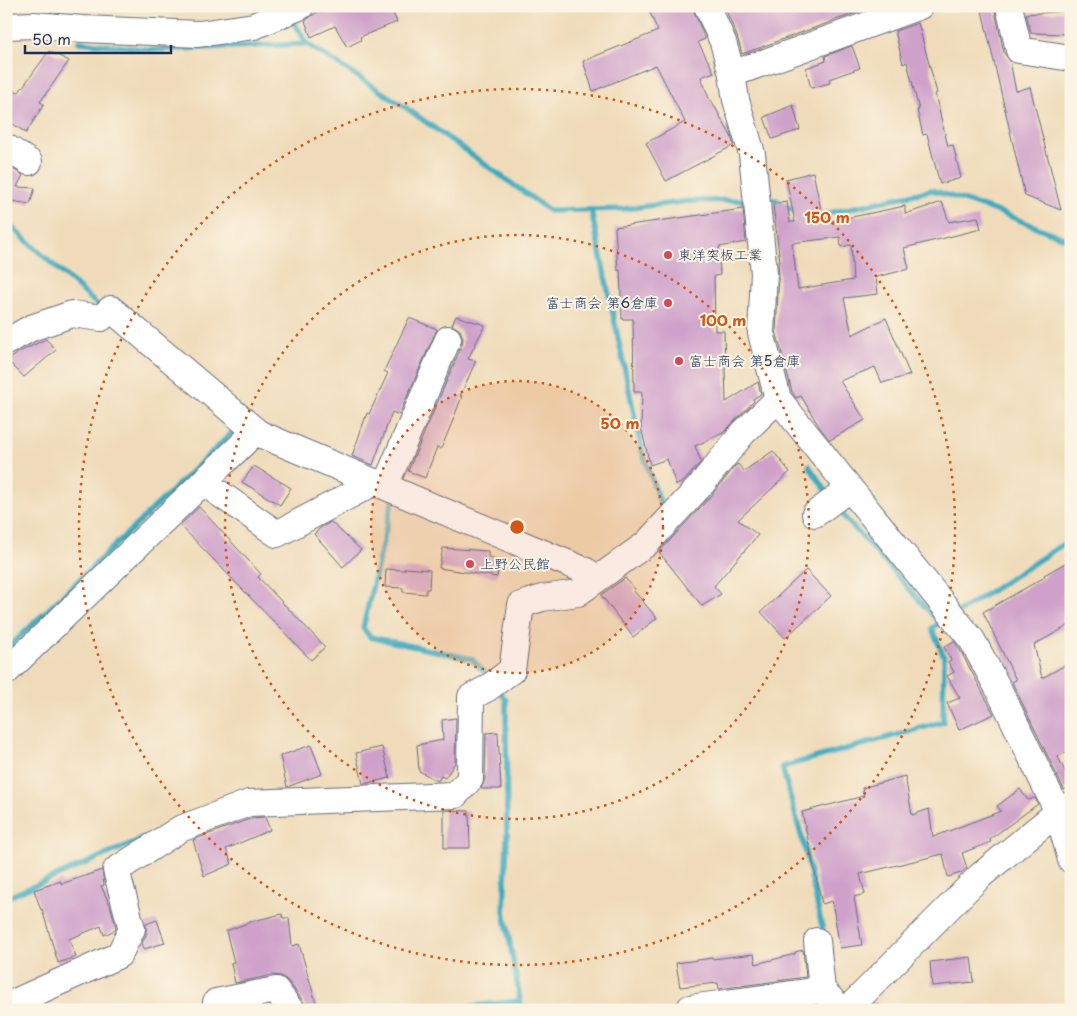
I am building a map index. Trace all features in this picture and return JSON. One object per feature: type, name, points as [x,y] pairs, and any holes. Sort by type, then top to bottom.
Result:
[{"type":"street","points":[[707,6],[723,42],[732,74],[736,100],[752,154],[764,273],[761,333],[778,399],[833,501],[972,640],[1064,809],[1071,860]]},
{"type":"street","points":[[732,74],[920,6]]},
{"type":"street","points":[[1009,6],[1019,50],[1071,58]]},
{"type":"street","points":[[6,26],[34,25],[199,34],[254,26],[297,7]]},
{"type":"street","points":[[6,147],[29,162]]},
{"type":"street","points":[[6,342],[32,328],[72,314],[101,318],[111,309],[252,435],[372,487],[591,574]]},
{"type":"street","points":[[203,482],[277,534],[372,487],[448,339]]},
{"type":"street","points":[[6,1006],[119,955],[132,929],[116,870],[180,829],[249,803],[455,795],[470,779],[471,697],[494,684],[512,670],[521,605],[542,598],[578,593],[591,574],[646,544],[700,486],[743,433],[778,399]]},
{"type":"street","points":[[6,672],[252,435]]},
{"type":"street","points":[[690,1008],[841,1001],[980,876],[1064,809]]},
{"type":"street","points":[[817,941],[841,1001]]},
{"type":"street","points":[[216,1002],[276,990],[291,1010]]},
{"type":"building","points":[[333,6],[390,6],[397,22],[360,37],[361,40],[347,47],[335,26],[311,37],[305,21],[320,10],[321,13]]},
{"type":"building","points":[[647,6],[692,6],[705,39],[698,42],[714,72],[701,77],[710,101],[731,136],[734,145],[666,181],[646,143],[685,122],[656,65],[593,91],[583,61],[658,31]]},
{"type":"building","points":[[724,6],[875,6],[742,54],[737,36]]},
{"type":"building","points":[[981,6],[994,6],[1004,53],[1010,61],[1016,91],[1030,87],[1061,210],[1025,196]]},
{"type":"building","points":[[1067,11],[1068,34],[1031,33],[1026,14]]},
{"type":"building","points":[[918,23],[937,93],[935,94],[948,146],[953,145],[961,178],[940,184],[927,134],[923,135],[907,62],[903,64],[895,31]]},
{"type":"building","points":[[852,46],[860,68],[829,79],[830,83],[811,88],[806,68],[826,61],[825,56]]},
{"type":"building","points":[[49,51],[69,61],[40,102],[44,104],[26,133],[6,119],[6,89],[19,92]]},
{"type":"building","points":[[793,105],[800,130],[772,139],[764,117]]},
{"type":"building","points":[[6,165],[23,175],[17,187],[35,188],[30,204],[11,201],[6,209]]},
{"type":"building","points":[[813,172],[823,219],[828,219],[828,222],[905,206],[905,214],[942,202],[949,222],[978,217],[981,229],[904,248],[909,269],[876,277],[878,294],[844,298],[852,335],[886,318],[910,375],[882,383],[875,367],[840,381],[865,420],[830,440],[820,428],[801,396],[796,398],[792,392],[776,331],[778,262],[780,262],[773,204],[787,202],[790,222],[795,222],[786,179]],"holes":[[[840,237],[841,247],[851,245],[853,280],[798,289],[792,243]]]},
{"type":"building","points":[[743,209],[746,242],[719,247],[720,275],[714,276],[715,331],[724,331],[726,402],[758,382],[761,394],[753,399],[754,401],[723,433],[695,446],[701,462],[683,482],[676,485],[667,459],[650,465],[641,427],[642,392],[634,392],[633,319],[622,319],[620,270],[618,271],[615,227]]},
{"type":"building","points":[[456,316],[485,325],[468,359],[476,361],[460,396],[462,396],[453,420],[441,449],[437,447],[425,478],[408,471],[462,345],[463,338],[460,330],[452,325]]},
{"type":"building","points":[[409,318],[437,329],[399,415],[392,412],[373,465],[352,456],[367,413],[369,414],[388,373],[384,371]]},
{"type":"building","points":[[46,339],[56,350],[24,377],[8,361],[19,352]]},
{"type":"building","points":[[773,451],[790,472],[738,520],[758,535],[714,586],[721,594],[702,606],[659,552],[711,496],[736,465],[738,464],[744,471]]},
{"type":"building","points":[[254,466],[291,488],[280,505],[242,482]]},
{"type":"building","points":[[199,507],[261,574],[258,577],[325,647],[311,660],[180,525]]},
{"type":"building","points":[[331,522],[361,550],[343,567],[314,534]]},
{"type":"building","name":"上野公民館","points":[[443,548],[488,551],[488,557],[500,559],[497,577],[439,568]]},
{"type":"building","points":[[1071,560],[1071,624],[1034,645],[1042,678],[1071,662],[1071,749],[1058,757],[1071,783],[1071,787],[1064,790],[1012,682],[1016,680],[983,612]]},
{"type":"building","points":[[405,568],[430,570],[429,589],[426,589],[426,594],[403,592],[403,588],[385,587],[386,569],[404,570]]},
{"type":"building","points":[[806,570],[831,596],[785,638],[761,612]]},
{"type":"building","points":[[625,578],[657,618],[633,637],[601,595]]},
{"type":"building","points":[[954,641],[994,714],[959,730],[947,703],[960,698],[947,676],[954,672],[948,662],[951,660],[944,647]]},
{"type":"building","points":[[456,718],[455,763],[445,778],[441,776],[438,781],[419,771],[417,745],[443,740],[442,720]]},
{"type":"building","points":[[498,732],[501,789],[481,789],[485,779],[486,733]]},
{"type":"building","points":[[311,745],[322,774],[287,787],[280,756]]},
{"type":"building","points":[[382,747],[390,778],[363,784],[356,753]]},
{"type":"building","points":[[905,776],[912,815],[929,809],[933,837],[1001,811],[997,806],[1020,789],[1028,800],[1035,798],[1038,804],[990,839],[991,842],[962,853],[967,868],[961,873],[948,877],[943,854],[860,874],[865,894],[854,897],[862,945],[840,948],[832,901],[822,904],[802,812],[864,796],[862,788]]},
{"type":"building","points":[[444,810],[469,811],[470,848],[444,848]]},
{"type":"building","points":[[265,817],[270,830],[226,849],[232,864],[204,876],[193,840],[252,818]]},
{"type":"building","points":[[102,870],[104,885],[101,886],[110,905],[116,927],[115,930],[104,935],[101,926],[69,939],[76,957],[58,963],[42,909],[34,890],[61,881],[61,884]]},
{"type":"building","points":[[282,914],[283,918],[289,918],[292,946],[299,944],[317,1006],[306,1009],[303,1001],[288,981],[281,976],[273,975],[235,983],[231,963],[234,962],[226,931],[253,921]]},
{"type":"building","points":[[157,920],[165,943],[144,949],[142,943],[146,935],[146,924]]},
{"type":"building","points":[[803,950],[806,977],[719,989],[718,983],[680,987],[676,963],[754,954],[756,964],[795,954],[795,952]]},
{"type":"building","points":[[971,957],[974,982],[932,986],[930,962]]},
{"type":"waterway","points":[[79,42],[152,50],[307,44],[291,17]]},
{"type":"waterway","points":[[307,44],[405,107],[550,211],[623,209],[690,201],[750,200]]},
{"type":"waterway","points":[[816,216],[932,190],[999,212],[1071,241]]},
{"type":"waterway","points":[[762,200],[776,200],[799,214]]},
{"type":"waterway","points":[[591,210],[642,451],[663,511],[660,513]]},
{"type":"waterway","points":[[6,222],[102,309]]},
{"type":"waterway","points":[[6,650],[235,430],[231,426]]},
{"type":"waterway","points":[[809,466],[829,495]]},
{"type":"waterway","points":[[393,498],[363,628],[370,637],[472,659],[490,678]]},
{"type":"waterway","points":[[838,507],[846,519],[940,623]]},
{"type":"waterway","points":[[957,613],[1071,539]]},
{"type":"waterway","points":[[824,936],[805,849],[782,767],[943,722],[944,657],[932,628],[947,619]]},
{"type":"waterway","points":[[498,689],[506,700],[507,837],[504,911],[522,1010]]},
{"type":"waterway","points":[[6,898],[144,838]]},
{"type":"waterway","points":[[438,1010],[520,1001]]},
{"type":"waterway","points":[[864,1003],[881,1008],[1026,1010]]},
{"type":"waterway","points":[[781,1010],[801,1006]]},
{"type":"place","name":"東洋突板工業","points":[[668,255]]},
{"type":"place","name":"富士商会 第6倉庫","points":[[668,303]]},
{"type":"place","name":"富士商会 第5倉庫","points":[[679,361]]},
{"type":"place","name":"上野公民館","points":[[470,564]]}]
